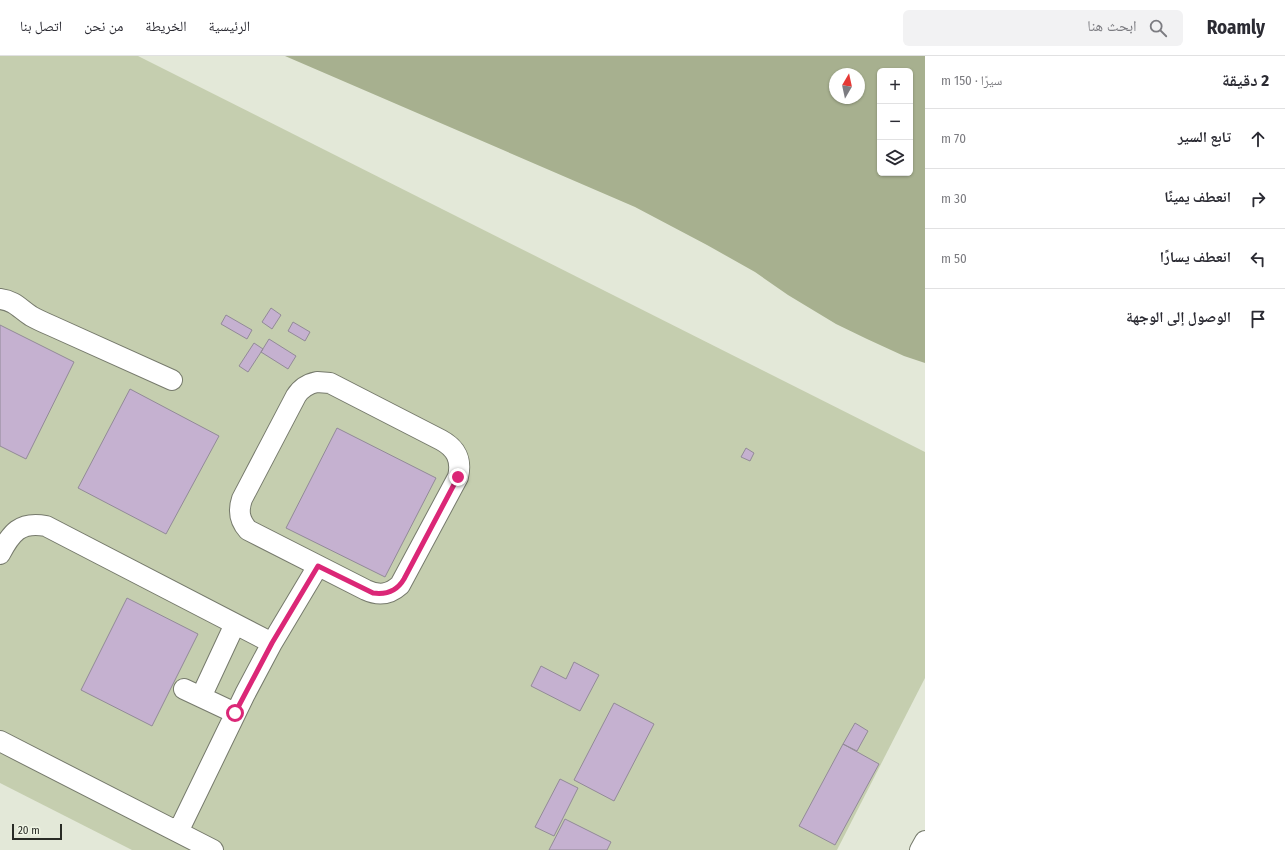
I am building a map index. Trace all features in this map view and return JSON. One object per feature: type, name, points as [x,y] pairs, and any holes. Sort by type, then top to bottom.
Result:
[{"type":"street","points":[[0,299],[9,300],[17,304],[33,317],[172,380]]},
{"type":"street","points":[[324,382],[336,386],[448,444],[457,455],[460,470],[458,477],[420,550],[400,585],[394,590],[388,593],[373,593],[318,566],[248,530],[240,519],[239,512],[242,499],[299,391],[310,383],[324,382]]},
{"type":"street","points":[[0,554],[10,537],[17,530],[36,524],[46,526],[272,643]]},
{"type":"street","points":[[178,832],[235,713],[272,643],[318,566]]},
{"type":"street","points":[[235,624],[193,693],[235,713]]},
{"type":"street","points":[[0,740],[213,850]]},
{"type":"street","points":[[920,850],[925,841]]},
{"type":"shaded area","points":[[0,56],[138,56],[925,452],[925,678],[837,850],[132,850],[0,783]]},
{"type":"shaded area","points":[[285,56],[925,56],[925,363],[904,356],[836,324],[788,295],[755,272],[635,207]]},
{"type":"building","points":[[271,308],[281,315],[272,329],[262,322]]},
{"type":"building","points":[[226,315],[252,330],[247,339],[221,324]]},
{"type":"building","points":[[293,322],[310,332],[305,341],[288,331]]},
{"type":"building","points":[[0,325],[74,362],[26,459],[0,446]]},
{"type":"building","points":[[269,339],[296,356],[288,369],[261,352]]},
{"type":"building","points":[[254,343],[263,349],[248,372],[239,366]]},
{"type":"building","points":[[130,389],[219,436],[166,534],[78,488]]},
{"type":"building","points":[[337,428],[436,478],[385,577],[286,528]]},
{"type":"building","points":[[746,448],[754,453],[750,461],[741,457]]},
{"type":"building","points":[[127,598],[198,634],[152,726],[81,690]]},
{"type":"building","points":[[574,662],[599,675],[580,711],[531,686],[541,666],[566,679]]},
{"type":"building","points":[[614,703],[654,724],[614,801],[574,780]]},
{"type":"building","points":[[855,723],[868,731],[857,751],[843,744]]},
{"type":"building","points":[[843,744],[879,764],[835,845],[799,826]]},
{"type":"building","points":[[560,779],[578,788],[554,836],[535,827]]},
{"type":"building","points":[[565,819],[611,842],[607,850],[549,850]]},
{"type":"route","points":[[235,713],[272,643],[318,566],[373,593],[388,593],[394,590],[404,579],[458,477]]}]
